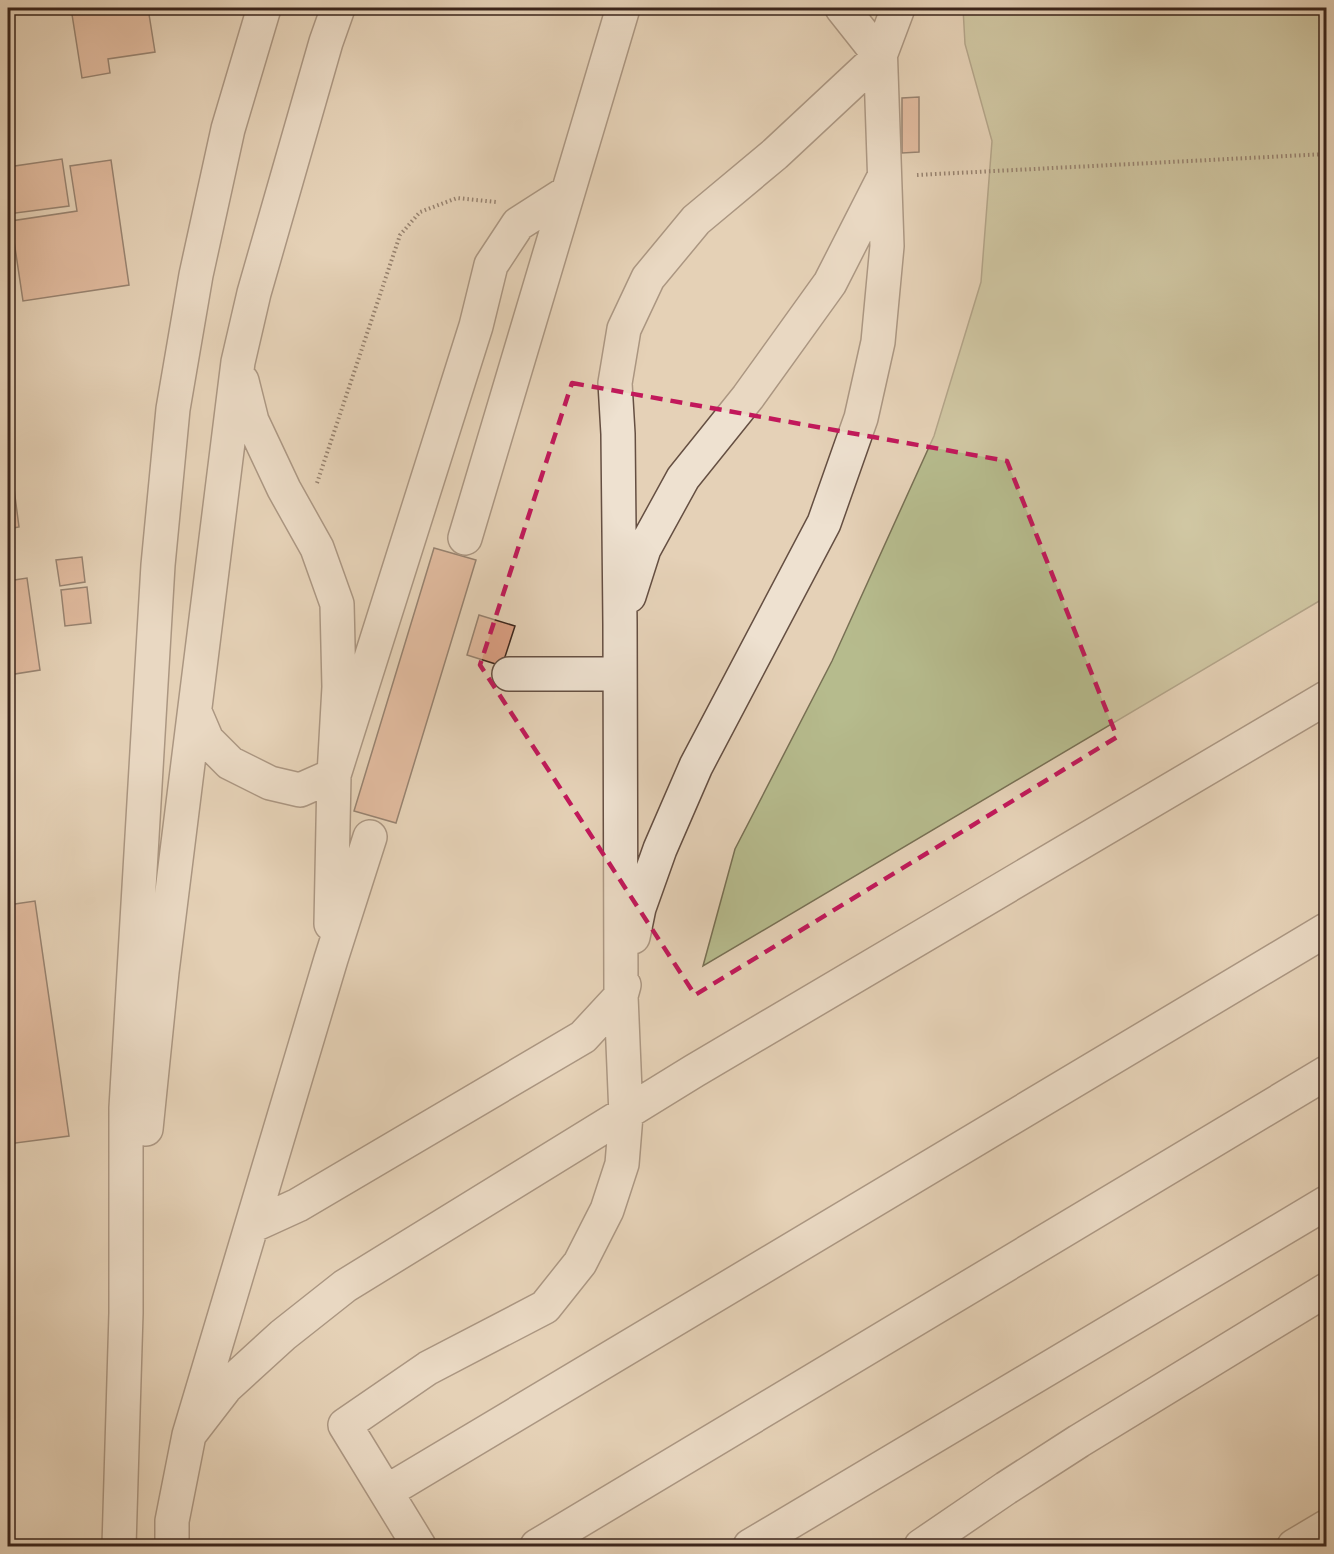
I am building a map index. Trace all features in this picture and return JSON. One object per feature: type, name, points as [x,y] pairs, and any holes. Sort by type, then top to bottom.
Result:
[{"type":"lane","points":[[119,1546],[126,1313],[126,1108],[158,565],[173,408],[196,275],[228,129],[264,8]]},
{"type":"lane","points":[[126,1313],[162,972],[238,362],[254,292],[338,8]]},
{"type":"lane","points":[[465,538],[623,8]]},
{"type":"lane","points":[[842,8],[880,56]]},
{"type":"lane","points":[[252,1226],[298,1205],[583,1036],[621,996],[639,908],[660,849],[696,766],[824,523],[861,418],[878,342],[886,256],[880,8]]},
{"type":"lane","points":[[419,1546],[345,1425],[428,1368],[545,1307],[580,1263],[607,1210],[622,1164],[626,1115],[621,996],[620,624],[618,435],[615,382],[624,329],[648,278],[696,220],[775,154],[880,56],[898,8]]},
{"type":"lane","points":[[620,624],[644,549],[683,478],[748,397],[830,283],[884,177]]},
{"type":"lane","points":[[195,712],[207,740],[230,763],[270,783],[300,790],[334,775],[476,326],[491,265],[518,224],[568,192]]},
{"type":"lane","points":[[238,362],[252,421],[284,489],[317,548],[337,604],[339,687],[334,775],[331,959]]},
{"type":"lane","points":[[509,674],[620,674]]},
{"type":"lane","points":[[189,1435],[226,1387],[283,1335],[345,1286],[694,1071],[1326,698]]},
{"type":"lane","points":[[172,1546],[172,1521],[189,1435],[331,959],[370,837]]},
{"type":"lane","points":[[386,1492],[1326,930]]},
{"type":"lane","points":[[537,1546],[1326,1073]]},
{"type":"lane","points":[[750,1546],[1326,1203]]},
{"type":"lane","points":[[921,1546],[1051,1459],[1326,1290]]},
{"type":"lane","points":[[1294,1546],[1326,1527]]},
{"type":"path","points":[[884,177],[1326,154]]},
{"type":"path","points":[[303,524],[400,236],[420,212],[457,198],[541,209]]},
{"type":"highlighted area","points":[[572,383],[1007,461],[1117,737],[695,995],[480,665]]},
{"type":"green space","points":[[963,8],[1326,8],[1326,597],[703,966],[735,849],[832,661],[934,436],[981,282],[992,141],[965,44]]},
{"type":"building","points":[[71,8],[148,8],[155,52],[108,59],[110,73],[82,78]]},
{"type":"building","points":[[919,97],[919,152],[902,153],[902,98]]},
{"type":"building","points":[[62,159],[69,206],[8,214],[8,167]]},
{"type":"building","points":[[111,160],[129,285],[23,301],[11,221],[77,211],[70,166]]},
{"type":"building","points":[[8,443],[19,527],[8,529]]},
{"type":"building","points":[[434,548],[476,560],[396,823],[354,811]]},
{"type":"building","points":[[82,557],[85,582],[60,586],[56,560]]},
{"type":"building","points":[[27,578],[40,670],[8,675],[8,581]]},
{"type":"building","points":[[87,587],[91,623],[65,626],[61,590]]},
{"type":"building","points":[[479,615],[515,626],[502,666],[467,655]]},
{"type":"building","points":[[35,901],[69,1136],[8,1144],[8,905]]}]
